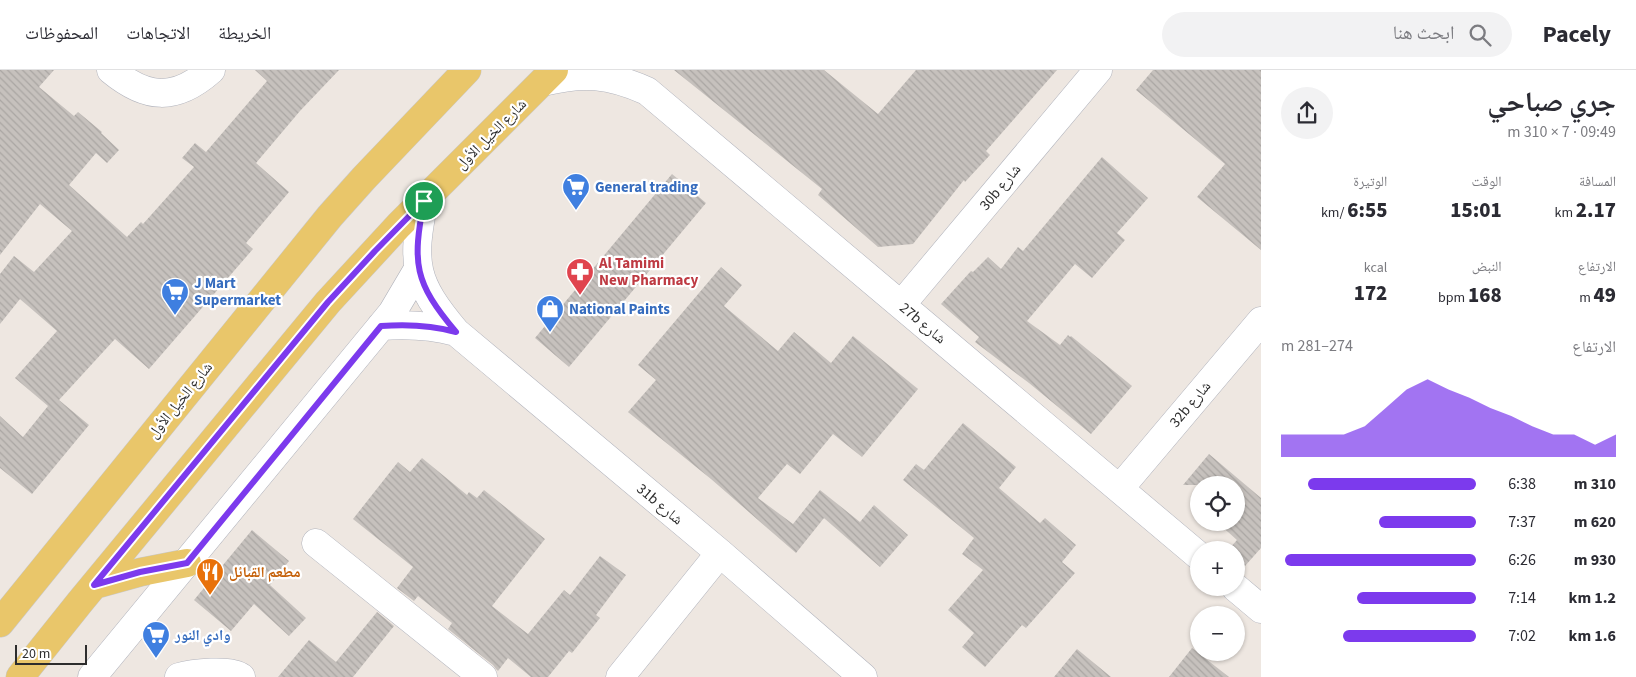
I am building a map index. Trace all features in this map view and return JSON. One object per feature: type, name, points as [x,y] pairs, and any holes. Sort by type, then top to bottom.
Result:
[{"type":"main road","name":"شارع الخيل الأول","points":[[0,623],[330,216],[369,172],[467,70]]},
{"type":"main road","name":"شارع الخيل الأول","points":[[20,677],[328,302],[381,244],[548,76]]},
{"type":"main road","points":[[94,585],[140,572],[187,563]]},
{"type":"street","points":[[119,76],[145,91],[170,94],[191,84],[211,70]]},
{"type":"street","name":"30b شارع","points":[[901,305],[1098,70]]},
{"type":"street","name":"27b شارع","points":[[548,76],[585,75],[628,82],[641,80],[901,305],[1190,548]]},
{"type":"street","name":"31b شارع","points":[[424,201],[416,249],[418,268],[425,289],[435,308],[456,332],[863,677]]},
{"type":"street","points":[[92,677],[122,638],[187,563],[381,326],[401,298],[418,268]]},
{"type":"street","name":"32b شارع","points":[[1120,488],[1261,321]]},
{"type":"street","name":"31b شارع","points":[[381,326],[412,324],[456,332]]},
{"type":"street","points":[[316,543],[483,677]]},
{"type":"street","points":[[620,677],[720,554]]},
{"type":"street","points":[[1245,595],[1261,608]]},
{"type":"street","points":[[179,677],[210,673],[237,674],[241,677]]},
{"type":"building","points":[[0,70],[54,70],[39,87],[74,116],[78,112],[102,132],[119,150],[107,163],[96,153],[69,185],[127,237],[141,222],[143,224],[194,167],[182,158],[195,143],[206,152],[267,81],[255,70],[339,70],[300,111],[256,163],[289,192],[246,243],[253,249],[149,369],[115,339],[59,400],[89,425],[32,494],[0,468],[0,416],[23,437],[48,406],[15,378],[57,331],[20,299],[0,324],[0,274],[14,256],[34,272],[72,231],[40,204],[0,255]]},
{"type":"building","points":[[674,70],[824,70],[878,114],[916,70],[1057,70],[986,151],[990,155],[965,182],[964,180],[913,244],[878,247],[818,195],[822,189]]},
{"type":"building","points":[[1153,70],[1261,70],[1261,250],[1197,197],[1225,164],[1136,90]]},
{"type":"building","points":[[1102,157],[1148,198],[1117,233],[1125,240],[1092,278],[1075,264],[1027,321],[1060,345],[1068,335],[1071,336],[1132,386],[1091,434],[975,342],[979,337],[941,304],[971,271],[973,272],[988,257],[1001,269],[1018,247],[1023,251]]},
{"type":"building","points":[[672,174],[706,203],[569,367],[535,338]]},
{"type":"building","points":[[721,267],[742,285],[724,306],[778,351],[794,332],[831,363],[853,336],[918,389],[862,457],[833,434],[800,474],[787,464],[758,498],[793,524],[820,490],[860,522],[874,505],[908,535],[880,567],[824,518],[796,553],[711,479],[628,412],[656,380],[638,365]]},
{"type":"building","points":[[963,423],[1016,467],[999,488],[1040,523],[1045,518],[1076,545],[1062,562],[1075,573],[1026,628],[1022,625],[985,667],[962,647],[974,633],[948,610],[983,570],[962,554],[974,538],[903,480],[916,464],[924,470]]},
{"type":"building","points":[[1209,454],[1235,476],[1191,476]]},
{"type":"building","points":[[422,458],[467,495],[469,492],[477,498],[484,490],[545,539],[492,606],[528,634],[564,590],[570,595],[600,556],[626,575],[596,615],[600,618],[572,653],[569,651],[548,677],[531,677],[508,658],[498,671],[448,629],[452,623],[418,596],[414,601],[397,588],[413,567],[353,519],[398,462],[410,472]]},
{"type":"building","points":[[1190,477],[1190,485],[1183,485]]},
{"type":"building","points":[[1245,484],[1261,498],[1261,548],[1245,566],[1245,541],[1237,540],[1227,531],[1245,531]]},
{"type":"building","points":[[252,530],[289,561],[270,585],[306,618],[289,636],[254,604],[231,631],[194,600]]},
{"type":"building","points":[[377,612],[394,626],[353,677],[278,677],[309,640],[336,662]]},
{"type":"building","points":[[1077,649],[1111,677],[1054,677]]},
{"type":"building","points":[[1190,651],[1190,661],[1209,661],[1229,677],[1169,677]]},
{"type":"place","name":"General trading","points":[[576,211]]},
{"type":"place","name":"Al Tamimi New Pharmacy","points":[[580,296]]},
{"type":"place","name":"J Mart Supermarket","points":[[175,316]]},
{"type":"place","name":"National Paints","points":[[550,333]]},
{"type":"place","name":"مطعم القبائل","points":[[210,596]]},
{"type":"place","name":"وادي النور","points":[[156,659]]},
{"type":"route","points":[[424,201],[416,249],[418,268],[425,289],[435,308],[456,332],[412,324],[381,326],[187,563],[140,572],[94,585],[328,302],[399,225],[424,201]]}]
